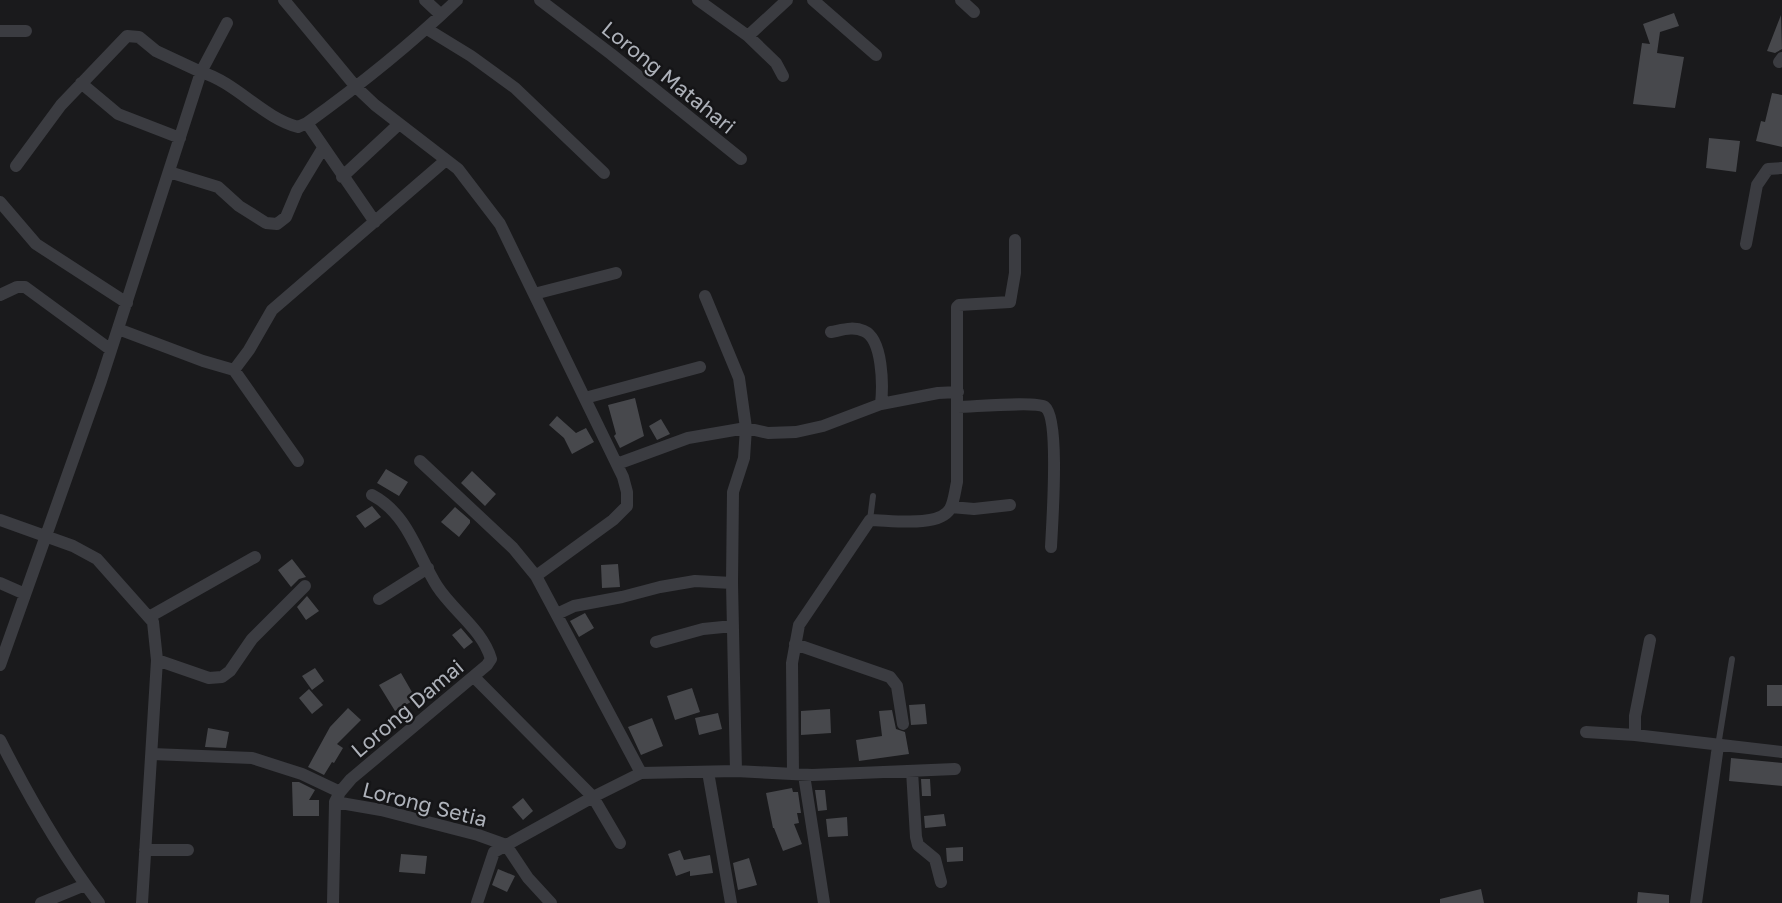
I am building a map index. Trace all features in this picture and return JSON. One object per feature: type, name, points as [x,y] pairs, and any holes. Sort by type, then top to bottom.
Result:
[{"type":"street","points":[[284,0],[356,87],[458,169],[500,224],[617,464],[627,492],[626,506],[613,520],[536,576]]},
{"type":"street","points":[[425,0],[441,15]]},
{"type":"street","points":[[16,166],[48,121],[127,36],[134,35],[156,51],[230,85],[288,124],[298,127],[356,87],[427,29],[457,0]]},
{"type":"street","name":"Lorong Matahari","points":[[540,0],[741,159]]},
{"type":"street","points":[[698,0],[748,36],[776,63],[783,76]]},
{"type":"street","points":[[748,36],[787,0]]},
{"type":"street","points":[[813,0],[876,55]]},
{"type":"street","points":[[961,0],[974,12]]},
{"type":"street","points":[[0,665],[127,303],[201,72],[227,23]]},
{"type":"street","points":[[427,29],[515,88],[604,173]]},
{"type":"street","points":[[0,32],[26,31]]},
{"type":"street","points":[[81,83],[118,114],[180,138]]},
{"type":"street","points":[[307,123],[375,222]]},
{"type":"street","points":[[342,177],[400,124]]},
{"type":"street","points":[[169,172],[218,187],[239,206],[266,223],[277,224],[286,217],[297,191],[323,148]]},
{"type":"street","points":[[234,370],[272,310],[446,160]]},
{"type":"street","points":[[1746,244],[1757,185],[1766,171],[1782,168]]},
{"type":"street","points":[[0,202],[36,244],[127,303]]},
{"type":"street","points":[[824,903],[798,774],[792,663],[799,625],[870,520],[925,522],[943,517],[951,508],[957,482],[957,307],[1010,302],[1015,273],[1015,240]]},
{"type":"street","points":[[534,295],[616,273]]},
{"type":"street","points":[[0,295],[17,286],[25,287],[111,350]]},
{"type":"street","points":[[705,296],[739,378],[746,428],[744,458],[733,492],[736,771]]},
{"type":"street","points":[[831,332],[850,328],[863,330],[873,338],[883,385],[881,404]]},
{"type":"street","points":[[118,329],[202,361],[234,370],[298,461]]},
{"type":"street","points":[[585,398],[701,368]]},
{"type":"street","points":[[617,464],[688,438],[746,428],[768,433],[796,432],[823,426],[881,404],[958,392]]},
{"type":"street","points":[[958,407],[1031,404],[1045,408],[1050,414],[1053,427],[1054,490],[1051,547]]},
{"type":"street","points":[[420,461],[513,548],[536,576],[641,773]]},
{"type":"street","name":"Lorong Damai","points":[[338,797],[351,779],[490,662],[481,638],[437,586],[402,522],[384,501],[372,495]]},
{"type":"street","points":[[951,508],[974,509],[1010,505]]},
{"type":"street","points":[[0,520],[73,547],[97,559],[153,622],[158,660],[142,903]]},
{"type":"street","points":[[149,617],[255,558]]},
{"type":"street","points":[[379,598],[428,568]]},
{"type":"street","points":[[557,614],[575,606],[660,587],[695,581],[732,583]]},
{"type":"street","points":[[0,583],[25,594]]},
{"type":"street","points":[[158,660],[209,678],[222,677],[230,671],[252,639],[304,586]]},
{"type":"street","points":[[656,642],[703,629],[733,626]]},
{"type":"street","points":[[1635,735],[1635,716],[1650,640]]},
{"type":"street","points":[[795,644],[890,677],[897,686],[903,724]]},
{"type":"street","points":[[474,677],[593,797],[620,843]]},
{"type":"street","points":[[1586,732],[1782,752]]},
{"type":"street","points":[[0,740],[26,789],[99,903]]},
{"type":"street","points":[[1696,903],[1718,746]]},
{"type":"street","name":"Lorong Setia","points":[[152,754],[251,758],[302,774],[338,797],[506,845]]},
{"type":"street","points":[[477,903],[494,852],[641,773],[736,771],[798,774],[954,769]]},
{"type":"street","points":[[912,771],[918,845],[936,859],[941,882]]},
{"type":"street","points":[[708,772],[731,903]]},
{"type":"street","points":[[333,903],[338,797]]},
{"type":"street","points":[[506,845],[528,878],[551,903]]},
{"type":"street","points":[[145,850],[188,850]]},
{"type":"street","points":[[41,903],[85,885]]},
{"type":"lane","points":[[870,520],[873,496]]},
{"type":"lane","points":[[1718,746],[1732,659]]},
{"type":"building","points":[[1674,13],[1679,26],[1660,32],[1657,53],[1684,57],[1675,108],[1633,104],[1642,43],[1650,44],[1643,24]]},
{"type":"building","points":[[1781,15],[1782,49],[1775,53],[1767,51]]},
{"type":"building","points":[[1772,93],[1782,95],[1782,147],[1756,141],[1761,121],[1765,122]]},
{"type":"building","points":[[1709,138],[1740,141],[1736,172],[1706,168]]},
{"type":"building","points":[[635,398],[644,436],[620,448],[614,436],[616,434],[608,405]]},
{"type":"building","points":[[557,416],[576,433],[586,428],[594,442],[572,454],[564,438],[549,425]]},
{"type":"building","points":[[661,419],[670,434],[657,440],[649,426]]},
{"type":"building","points":[[386,469],[408,482],[399,496],[377,483]]},
{"type":"building","points":[[472,471],[496,494],[485,506],[461,483]]},
{"type":"building","points":[[372,506],[381,517],[365,528],[356,516]]},
{"type":"building","points":[[455,507],[470,520],[459,537],[441,522]]},
{"type":"building","points":[[292,559],[306,577],[299,579],[291,587],[278,570]]},
{"type":"building","points":[[618,564],[620,587],[602,588],[601,565]]},
{"type":"building","points":[[307,596],[319,611],[306,620],[297,607]]},
{"type":"building","points":[[585,613],[594,628],[579,637],[570,621]]},
{"type":"building","points":[[461,628],[473,642],[464,649],[452,635]]},
{"type":"building","points":[[315,668],[324,681],[312,690],[302,676]]},
{"type":"building","points":[[401,673],[416,699],[395,711],[379,685]]},
{"type":"building","points":[[1767,685],[1782,685],[1782,706],[1767,706]]},
{"type":"building","points":[[692,688],[700,712],[675,720],[667,696]]},
{"type":"building","points":[[309,689],[323,705],[312,714],[299,698]]},
{"type":"building","points":[[925,704],[927,724],[911,725],[909,705]]},
{"type":"building","points":[[348,708],[361,720],[337,744],[343,748],[334,763],[332,762],[324,775],[308,767],[330,727]]},
{"type":"building","points":[[830,709],[831,733],[801,735],[801,711]]},
{"type":"building","points":[[892,710],[896,729],[905,732],[909,754],[859,761],[856,740],[882,736],[879,711]]},
{"type":"building","points":[[718,713],[722,729],[699,735],[695,718]]},
{"type":"building","points":[[652,718],[663,746],[641,755],[628,727]]},
{"type":"building","points":[[208,728],[229,732],[226,748],[205,747]]},
{"type":"building","points":[[1731,758],[1782,763],[1782,786],[1729,781]]},
{"type":"building","points":[[921,779],[930,779],[931,796],[922,796]]},
{"type":"building","points":[[292,782],[299,782],[315,790],[309,800],[319,800],[319,816],[293,816]]},
{"type":"building","points":[[792,788],[793,792],[798,792],[801,813],[797,813],[799,823],[794,824],[802,844],[783,851],[773,828],[766,793]]},
{"type":"building","points":[[815,790],[825,790],[827,810],[818,811]]},
{"type":"building","points":[[523,798],[533,811],[523,820],[512,807]]},
{"type":"building","points":[[944,814],[946,826],[925,828],[924,816]]},
{"type":"building","points":[[847,817],[848,836],[828,837],[826,819]]},
{"type":"building","points":[[963,847],[963,861],[947,862],[946,848]]},
{"type":"building","points":[[680,850],[684,860],[710,855],[713,873],[690,876],[690,871],[676,876],[668,854]]},
{"type":"building","points":[[401,854],[427,856],[425,874],[399,872]]},
{"type":"building","points":[[749,858],[757,885],[738,890],[733,863]]},
{"type":"building","points":[[498,869],[515,876],[507,892],[492,885]]},
{"type":"building","points":[[1481,889],[1484,903],[1440,903],[1440,899]]},
{"type":"building","points":[[1638,892],[1669,895],[1669,903],[1637,903]]}]
